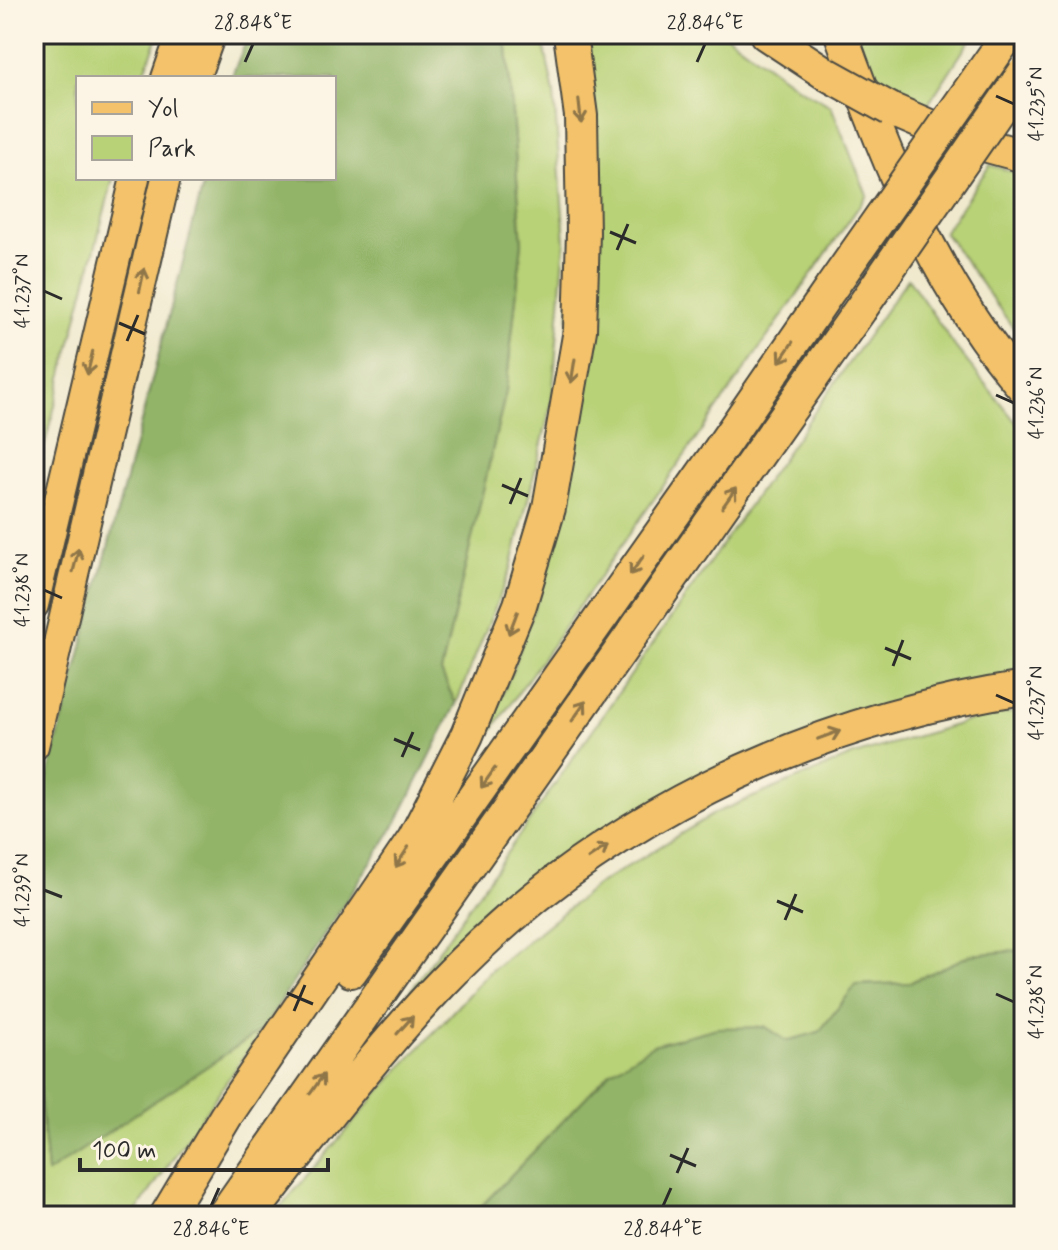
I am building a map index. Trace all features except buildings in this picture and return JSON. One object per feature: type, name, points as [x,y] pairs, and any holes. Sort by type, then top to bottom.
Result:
[{"type":"highway","points":[[167,1214],[226,1116],[414,839],[467,735],[520,605],[549,508],[580,330],[583,233],[581,116],[570,34]]},
{"type":"highway","points":[[766,34],[825,73],[890,109],[955,137],[1024,156]]},
{"type":"highway","points":[[841,34],[876,132],[930,252],[967,311],[1024,388]]},
{"type":"highway","points":[[167,1214],[215,1166],[1009,34]]},
{"type":"highway","points":[[223,1216],[1024,73]]},
{"type":"highway","points":[[250,1216],[391,1040],[442,983],[509,918],[554,882],[634,827],[747,768],[848,728],[967,696],[1024,688]]},
{"type":"main road","points":[[167,76],[181,34]]},
{"type":"main road","points":[[196,76],[211,34]]},
{"type":"main road","points":[[34,605],[135,180]]},
{"type":"main road","points":[[34,746],[166,180]]},
{"type":"green space","points":[[34,34],[159,34],[143,76],[76,76],[76,180],[112,180],[34,487]]},
{"type":"green space","points":[[249,34],[506,34],[522,243],[506,391],[441,672],[456,704],[397,822],[263,1029],[47,1173],[34,1032],[34,829],[204,180],[336,180],[336,76],[232,76]]},
{"type":"green space","points":[[506,34],[542,34],[554,94],[565,242],[552,402],[511,568],[456,704],[441,672],[506,391],[522,243]]},
{"type":"green space","points":[[583,34],[725,34],[797,87],[831,106],[867,195],[479,749],[513,669],[558,529]]},
{"type":"green space","points":[[854,34],[974,34],[927,106],[871,80]]},
{"type":"green space","points":[[990,165],[1024,175],[1024,343],[944,232]]},
{"type":"green space","points":[[908,278],[956,348],[1024,432],[1024,675],[651,803],[598,833],[502,901],[405,1004],[402,1003]]},
{"type":"green space","points":[[1024,712],[1024,950],[971,955],[909,983],[856,985],[819,1032],[787,1041],[766,1027],[610,1072],[472,1216],[273,1216],[378,1093],[489,972],[596,886],[715,813],[854,755],[992,714]]},
{"type":"green space","points":[[1024,950],[1024,1216],[472,1216],[610,1072],[653,1045],[717,1028],[766,1027],[787,1041],[819,1032],[856,985],[909,983],[971,955]]},
{"type":"green space","points":[[263,1029],[133,1216],[34,1216],[34,1032],[47,1172]]},
{"type":"waterway","points":[[34,377],[42,335]]}]
